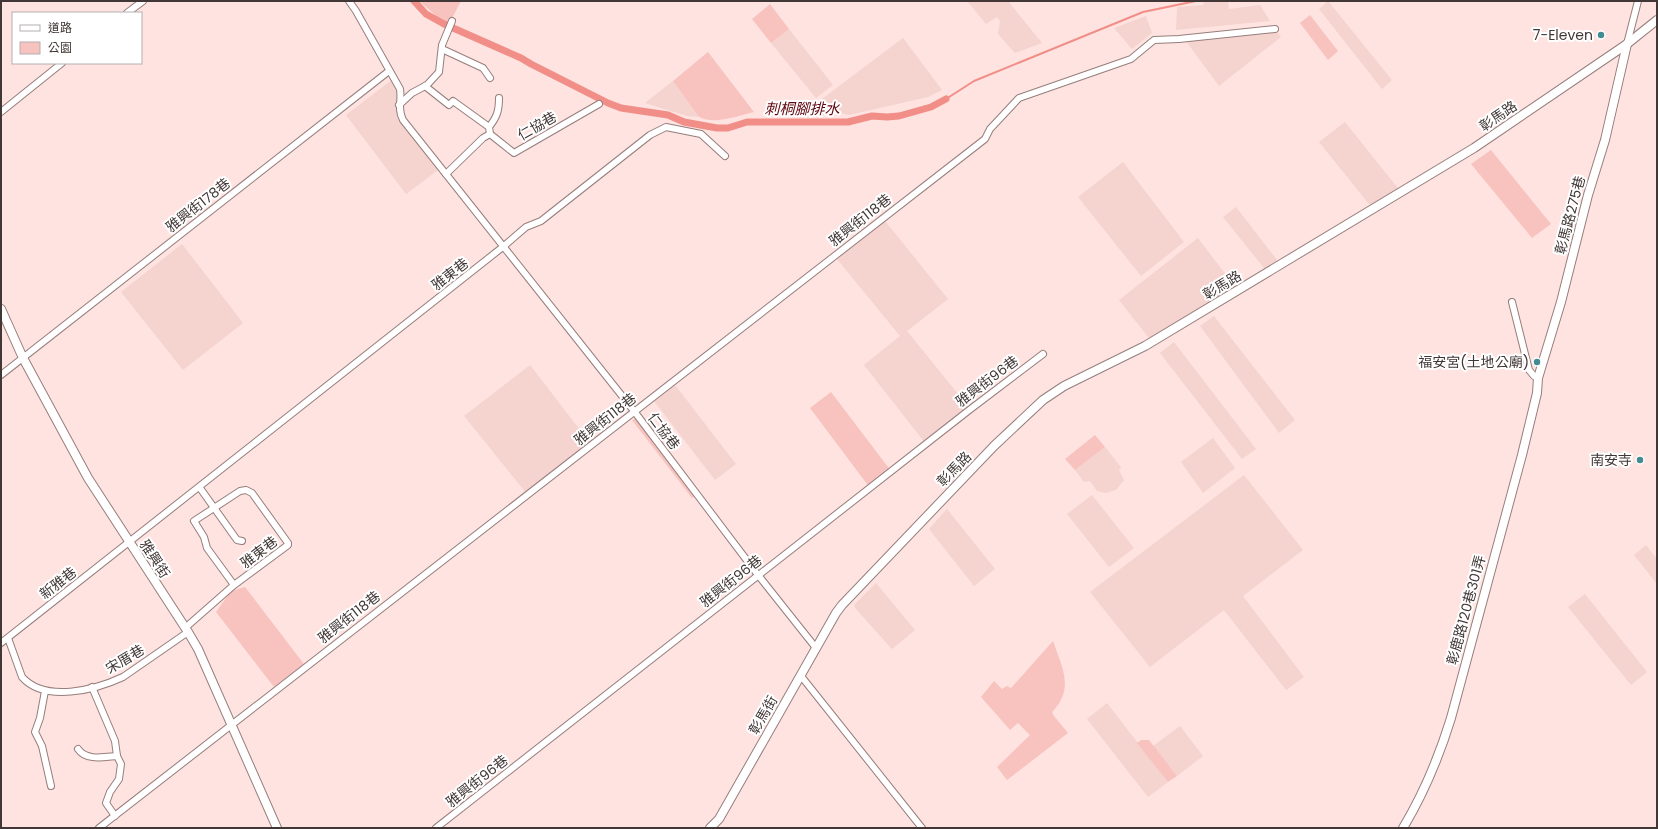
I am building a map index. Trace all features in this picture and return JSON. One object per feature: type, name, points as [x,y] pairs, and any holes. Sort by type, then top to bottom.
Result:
[{"type":"street","points":[[128,12],[143,1]]},
{"type":"street","name":"仁協巷","points":[[349,1],[400,89],[401,96],[399,112],[403,120],[634,411],[758,575],[816,648]]},
{"type":"street","points":[[1627,44],[1638,1]]},
{"type":"street","name":"彰馬路","points":[[836,613],[994,446],[1048,396],[1064,386],[1145,346],[1474,148],[1627,44],[1657,20]]},
{"type":"street","points":[[400,105],[412,93],[425,86],[439,72],[442,46],[452,21]]},
{"type":"street","name":"雅興街118巷","points":[[99,828],[985,139],[990,129],[1019,98],[1130,59],[1154,40],[1179,39],[1275,29]]},
{"type":"street","name":"彰馬路275巷","points":[[1537,393],[1538,378],[1561,302],[1588,195],[1605,140],[1627,44]]},
{"type":"street","points":[[442,50],[483,68],[490,78]]},
{"type":"street","points":[[1,112],[61,64]]},
{"type":"street","name":"雅興街178巷","points":[[1,375],[389,71]]},
{"type":"street","points":[[425,86],[449,105],[453,102],[489,126]]},
{"type":"street","points":[[446,174],[483,138],[490,134],[489,126],[499,111],[499,98]]},
{"type":"street","name":"仁協巷","points":[[490,134],[514,153],[599,104]]},
{"type":"street","name":"雅東巷","points":[[129,542],[200,488],[526,227],[541,221],[650,135],[666,127],[701,134],[725,156]]},
{"type":"street","points":[[1512,302],[1529,370],[1538,378]]},
{"type":"street","name":"雅興街","points":[[1,309],[23,358],[88,478],[198,649],[277,828]]},
{"type":"street","name":"雅興街96巷","points":[[436,828],[968,411],[1043,354]]},
{"type":"street","name":"彰鹿路120巷301弄","points":[[1403,828],[1428,782],[1442,748],[1537,393]]},
{"type":"street","name":"雅東巷","points":[[200,488],[237,540],[242,541]]},
{"type":"street","name":"雅東巷","points":[[187,630],[234,585],[288,546],[288,543],[249,491],[243,490],[194,521],[204,537],[207,548],[234,585]]},
{"type":"street","name":"新雅巷","points":[[1,643],[129,542]]},
{"type":"street","name":"彰馬街","points":[[710,828],[719,819],[836,613]]},
{"type":"street","name":"宋厝巷","points":[[8,638],[22,676],[25,680],[45,691],[64,692],[92,687],[123,677],[187,630]]},
{"type":"street","points":[[800,676],[922,828]]},
{"type":"street","points":[[92,687],[115,741],[117,756],[121,764],[119,779],[110,792],[106,803],[115,816]]},
{"type":"street","points":[[45,691],[40,718],[35,732],[42,746],[51,786]]},
{"type":"street","points":[[78,749],[81,754],[87,757],[117,756]]},
{"type":"shaded area","points":[[967,1],[1008,1],[1042,43],[1015,53],[998,34],[1000,21],[997,17],[986,24]]},
{"type":"shaded area","points":[[1228,1],[1229,9],[1260,5],[1270,21],[1176,30],[1177,7],[1203,5],[1204,2]]},
{"type":"shaded area","points":[[1328,1],[1392,80],[1382,89],[1319,9]]},
{"type":"shaded area","points":[[1146,16],[1152,33],[1132,49],[1114,28]]},
{"type":"shaded area","points":[[789,29],[833,85],[816,98],[771,43]]},
{"type":"shaded area","points":[[1276,30],[1281,37],[1219,86],[1183,37]]},
{"type":"shaded area","points":[[903,38],[942,90],[928,97],[849,115],[837,112],[807,117],[806,111]]},
{"type":"shaded area","points":[[393,79],[404,96],[401,105],[402,116],[442,167],[406,194],[346,115]]},
{"type":"shaded area","points":[[673,81],[699,117],[687,116],[645,103]]},
{"type":"shaded area","points":[[1345,122],[1401,192],[1373,209],[1319,142]]},
{"type":"shaded area","points":[[1123,162],[1184,242],[1141,276],[1078,197]]},
{"type":"shaded area","points":[[1236,207],[1281,265],[1268,273],[1223,217]]},
{"type":"shaded area","points":[[885,221],[948,299],[907,331],[971,410],[926,444],[864,365],[900,336],[837,259]]},
{"type":"shaded area","points":[[1198,238],[1239,292],[1152,342],[1119,300]]},
{"type":"shaded area","points":[[182,244],[243,323],[183,370],[121,292]]},
{"type":"shaded area","points":[[1214,316],[1295,420],[1279,433],[1200,326]]},
{"type":"shaded area","points":[[1174,342],[1256,449],[1242,459],[1160,353]]},
{"type":"shaded area","points":[[530,365],[590,443],[527,494],[464,416]]},
{"type":"shaded area","points":[[675,385],[736,464],[715,480],[654,401]]},
{"type":"shaded area","points":[[1213,438],[1235,468],[1203,493],[1181,462]]},
{"type":"shaded area","points":[[1105,447],[1121,467],[1119,470],[1124,480],[1116,490],[1106,493],[1097,491],[1090,481],[1084,482],[1075,470]]},
{"type":"shaded area","points":[[1244,475],[1303,550],[1243,596],[1304,677],[1286,690],[1224,610],[1150,667],[1090,592]]},
{"type":"shaded area","points":[[1092,495],[1134,548],[1109,567],[1067,514]]},
{"type":"shaded area","points":[[947,509],[995,569],[974,586],[929,529]]},
{"type":"shaded area","points":[[1646,545],[1657,559],[1657,584],[1634,555]]},
{"type":"shaded area","points":[[876,583],[915,630],[892,649],[855,608],[854,605]]},
{"type":"shaded area","points":[[1585,594],[1647,672],[1631,685],[1568,607]]},
{"type":"shaded area","points":[[1107,703],[1168,782],[1148,797],[1087,719]]},
{"type":"shaded area","points":[[1180,726],[1203,756],[1177,776],[1153,746]]},
{"type":"green space","points":[[419,1],[461,1],[448,26]]},
{"type":"green space","points":[[770,4],[789,29],[771,43],[752,19]]},
{"type":"green space","points":[[1310,15],[1338,51],[1328,60],[1300,23]]},
{"type":"green space","points":[[708,52],[754,112],[719,120],[699,117],[673,81]]},
{"type":"green space","points":[[1491,150],[1551,224],[1532,238],[1471,164]]},
{"type":"green space","points":[[831,392],[891,471],[870,488],[810,408]]},
{"type":"green space","points":[[637,418],[696,495],[692,498],[632,420]]},
{"type":"green space","points":[[1095,435],[1105,447],[1075,470],[1065,459]]},
{"type":"green space","points":[[245,587],[304,664],[274,687],[216,612],[231,591]]},
{"type":"green space","points":[[1053,641],[1063,669],[1065,686],[1059,703],[1052,712],[1068,733],[1007,780],[997,767],[1030,735],[1018,723],[1010,730],[981,697],[994,681],[1002,689],[1007,686],[1011,688]]},
{"type":"green space","points":[[1141,740],[1149,740],[1177,776],[1168,782],[1137,743]]},
{"type":"waterway","name":"刺桐腳排水","points":[[414,1],[426,14],[444,24],[521,58],[608,103],[621,108],[668,115],[684,122],[717,128],[728,128],[747,122],[848,122],[872,116],[899,116],[931,107],[946,99]]},
{"type":"waterway","name":"刺桐腳排水","points":[[946,99],[974,81],[1143,12],[1196,1]]},
{"type":"place","name":"7-Eleven","points":[[1601,35]]},
{"type":"place","name":"福安宮(土地公廟)","points":[[1537,362]]},
{"type":"place","name":"南安寺","points":[[1640,460]]}]
